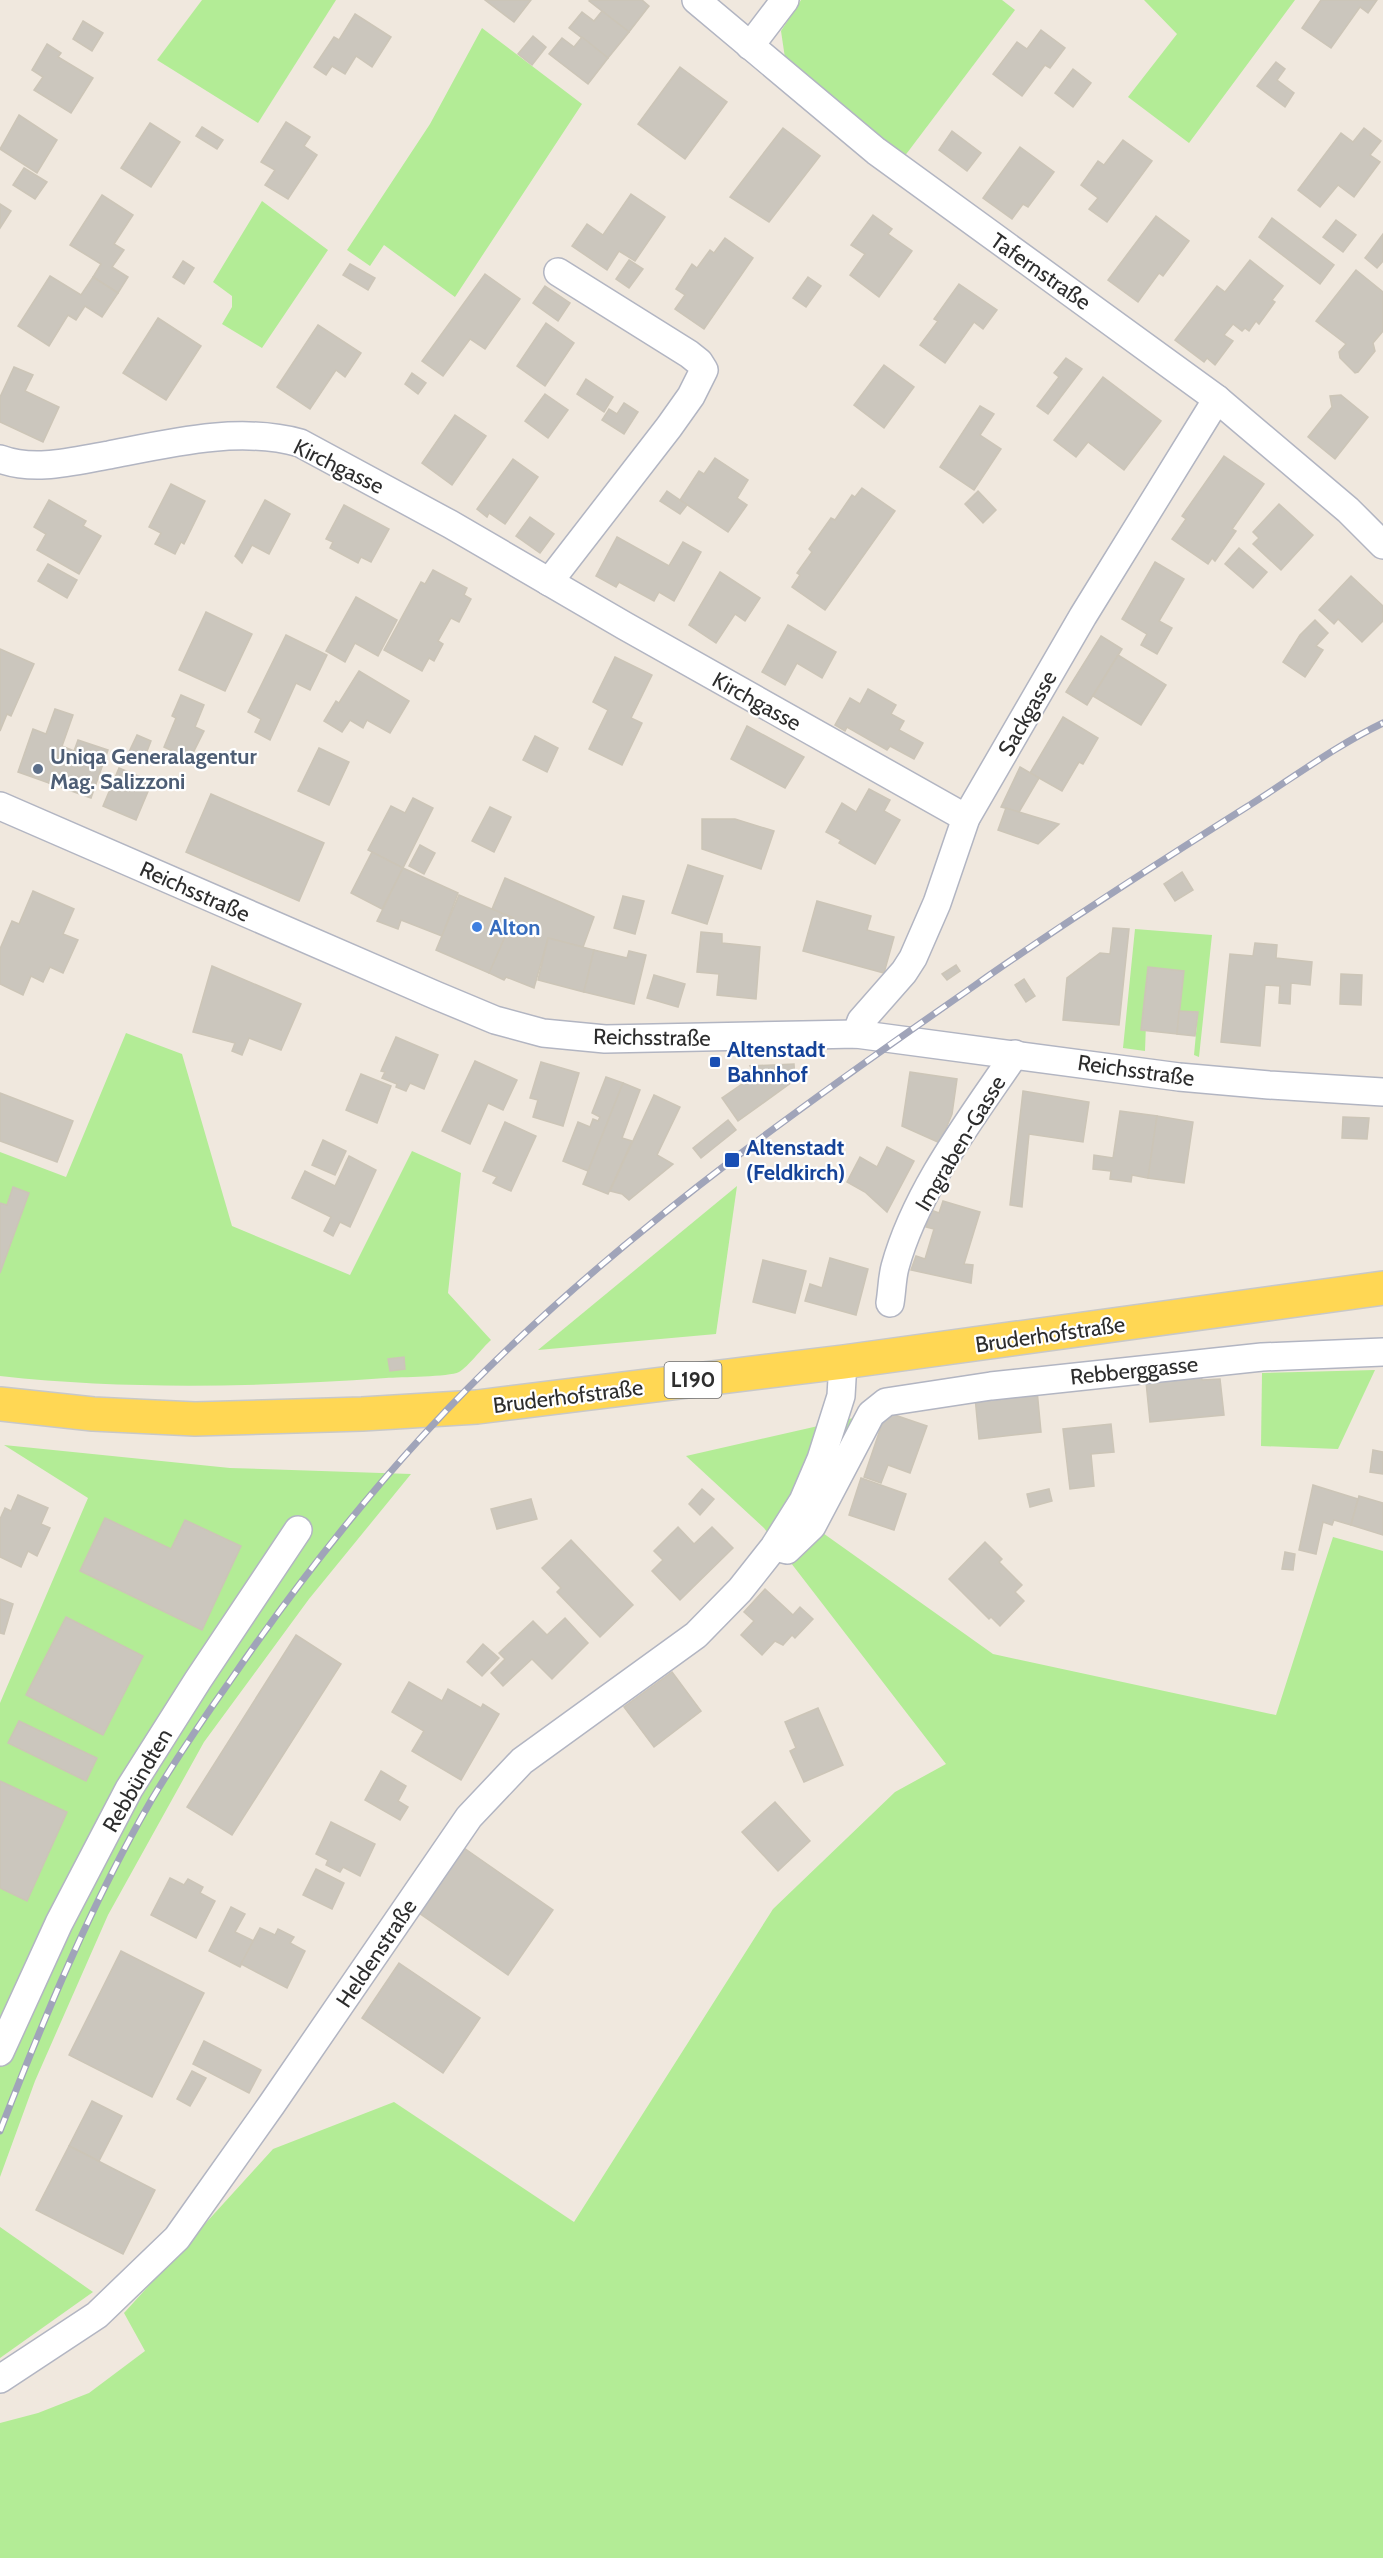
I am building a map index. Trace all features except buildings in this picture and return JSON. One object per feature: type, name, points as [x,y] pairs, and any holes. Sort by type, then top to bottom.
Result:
[{"type":"main road","name":"Bruderhofstraße","points":[[0,1404],[93,1414],[195,1419],[362,1414],[477,1407],[843,1362],[1383,1288]]},
{"type":"street","name":"Tafernstraße","points":[[696,0],[876,151],[1217,399],[1348,510],[1383,545]]},
{"type":"street","points":[[750,46],[785,0]]},
{"type":"street","points":[[549,582],[669,427],[691,396],[704,370],[699,362],[689,354],[558,272]]},
{"type":"street","name":"Sackgasse","points":[[856,1034],[861,1022],[904,972],[913,958],[937,903],[966,818],[1087,609],[1217,399]]},
{"type":"street","name":"Kirchgasse","points":[[0,459],[20,465],[53,464],[149,447],[225,437],[279,438],[300,443],[346,466],[966,818]]},
{"type":"street","name":"Reichsstraße","points":[[0,806],[435,995],[495,1020],[533,1030],[605,1039],[856,1034],[1179,1077],[1316,1089],[1383,1092]]},
{"type":"street","name":"Imgraben-Gasse","points":[[890,1303],[895,1267],[916,1213],[953,1144],[1015,1054]]},
{"type":"street","name":"Rebberggasse","points":[[774,1547],[787,1550],[812,1526],[871,1414],[886,1402],[991,1386],[1262,1357],[1383,1352]]},
{"type":"street","name":"Heldenstraße","points":[[0,2379],[97,2315],[177,2238],[469,1817],[522,1761],[696,1635],[740,1590],[774,1547],[803,1501],[821,1459],[841,1396],[843,1362]]},
{"type":"street","name":"Rebbündten","points":[[1,2047],[59,1923],[129,1789],[298,1530]]},
{"type":"green space","points":[[202,0],[336,0],[258,123],[157,60]]},
{"type":"green space","points":[[801,0],[1002,0],[1015,10],[904,157],[785,58],[781,31]]},
{"type":"green space","points":[[1144,0],[1295,0],[1189,143],[1128,97],[1177,34]]},
{"type":"green space","points":[[482,28],[582,104],[455,297],[384,245],[370,266],[347,250],[430,124]]},
{"type":"green space","points":[[262,201],[328,250],[262,348],[222,324],[232,307],[232,296],[213,282]]},
{"type":"green space","points":[[1135,929],[1212,935],[1199,1057],[1194,1055],[1198,1012],[1179,1011],[1183,971],[1148,967],[1145,1051],[1123,1048]]},
{"type":"green space","points":[[126,1033],[182,1054],[232,1226],[350,1275],[412,1151],[461,1173],[448,1293],[491,1340],[459,1372],[435,1376],[193,1386],[96,1383],[0,1376],[0,1152],[66,1177]]},
{"type":"green space","points":[[737,1186],[716,1334],[538,1350]]},
{"type":"green space","points":[[1375,1370],[1338,1449],[1261,1446],[1262,1373]]},
{"type":"green space","points":[[871,1414],[813,1526],[993,1654],[1276,1715],[1333,1537],[1383,1551],[1383,2558],[0,2558],[0,2423],[38,2413],[89,2393],[145,2351],[124,2313],[273,2149],[394,2102],[574,2222],[773,1909],[895,1792],[946,1764],[764,1528],[686,1456]]},
{"type":"green space","points":[[4,1445],[230,1468],[411,1474],[309,1599],[204,1742],[108,1915],[35,2081],[0,2177],[0,1703],[88,1498]]},
{"type":"green space","points":[[0,2227],[93,2292],[0,2358]]},
{"type":"railway","points":[[0,2131],[51,2004],[89,1920],[152,1799],[200,1724],[293,1592],[396,1465],[471,1385],[564,1297],[620,1249],[794,1114],[1074,918],[1330,753],[1383,723]]},
{"type":"place","name":"Uniqa Generalagentur Mag. Salizzoni","points":[[38,769]]},
{"type":"place","name":"Alton","points":[[477,927]]},
{"type":"place","name":"Altenstadt Bahnhof","points":[[715,1062]]},
{"type":"place","name":"Altenstadt (Feldkirch)","points":[[732,1160]]}]
